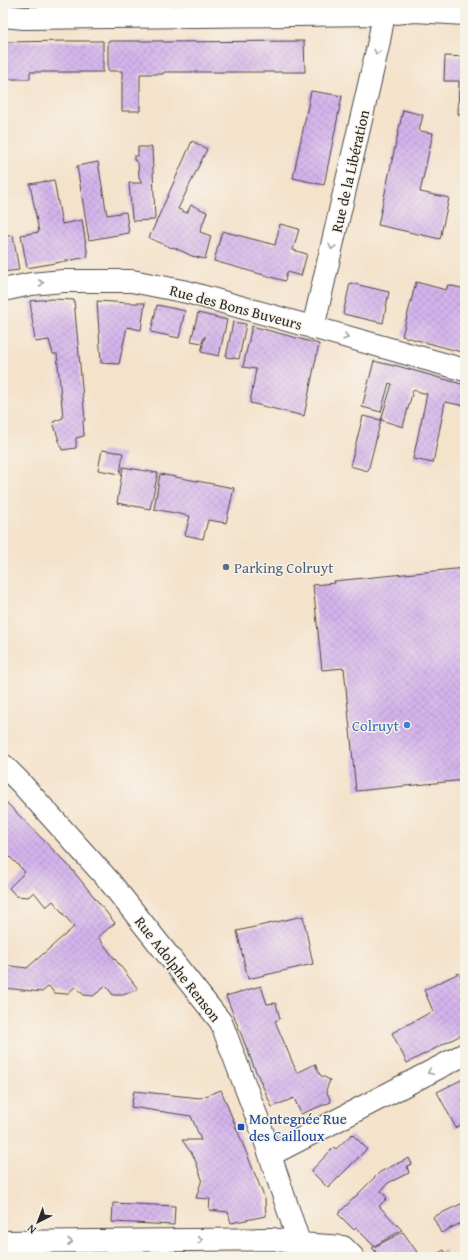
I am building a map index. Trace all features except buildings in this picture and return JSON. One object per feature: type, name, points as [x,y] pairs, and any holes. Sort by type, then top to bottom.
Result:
[{"type":"street","points":[[3,16],[24,18],[384,14],[416,7],[465,14]]},
{"type":"street","name":"Rue de la Libération","points":[[313,328],[378,46],[384,14]]},
{"type":"street","name":"Rue des Bons Buveurs","points":[[3,290],[31,284],[63,281],[132,281],[187,292],[465,370]]},
{"type":"street","name":"Rue Adolphe Renson","points":[[3,766],[19,781],[110,882],[221,1022],[270,1155],[302,1251]]},
{"type":"street","points":[[270,1155],[465,1054]]},
{"type":"street","points":[[3,1242],[273,1239],[302,1251],[343,1247],[353,1257]]},
{"type":"place","name":"Parking Colruyt","points":[[226,567]]},
{"type":"place","name":"Colruyt","points":[[407,725]]},
{"type":"place","name":"Montegnée Rue des Cailloux","points":[[241,1127]]}]
